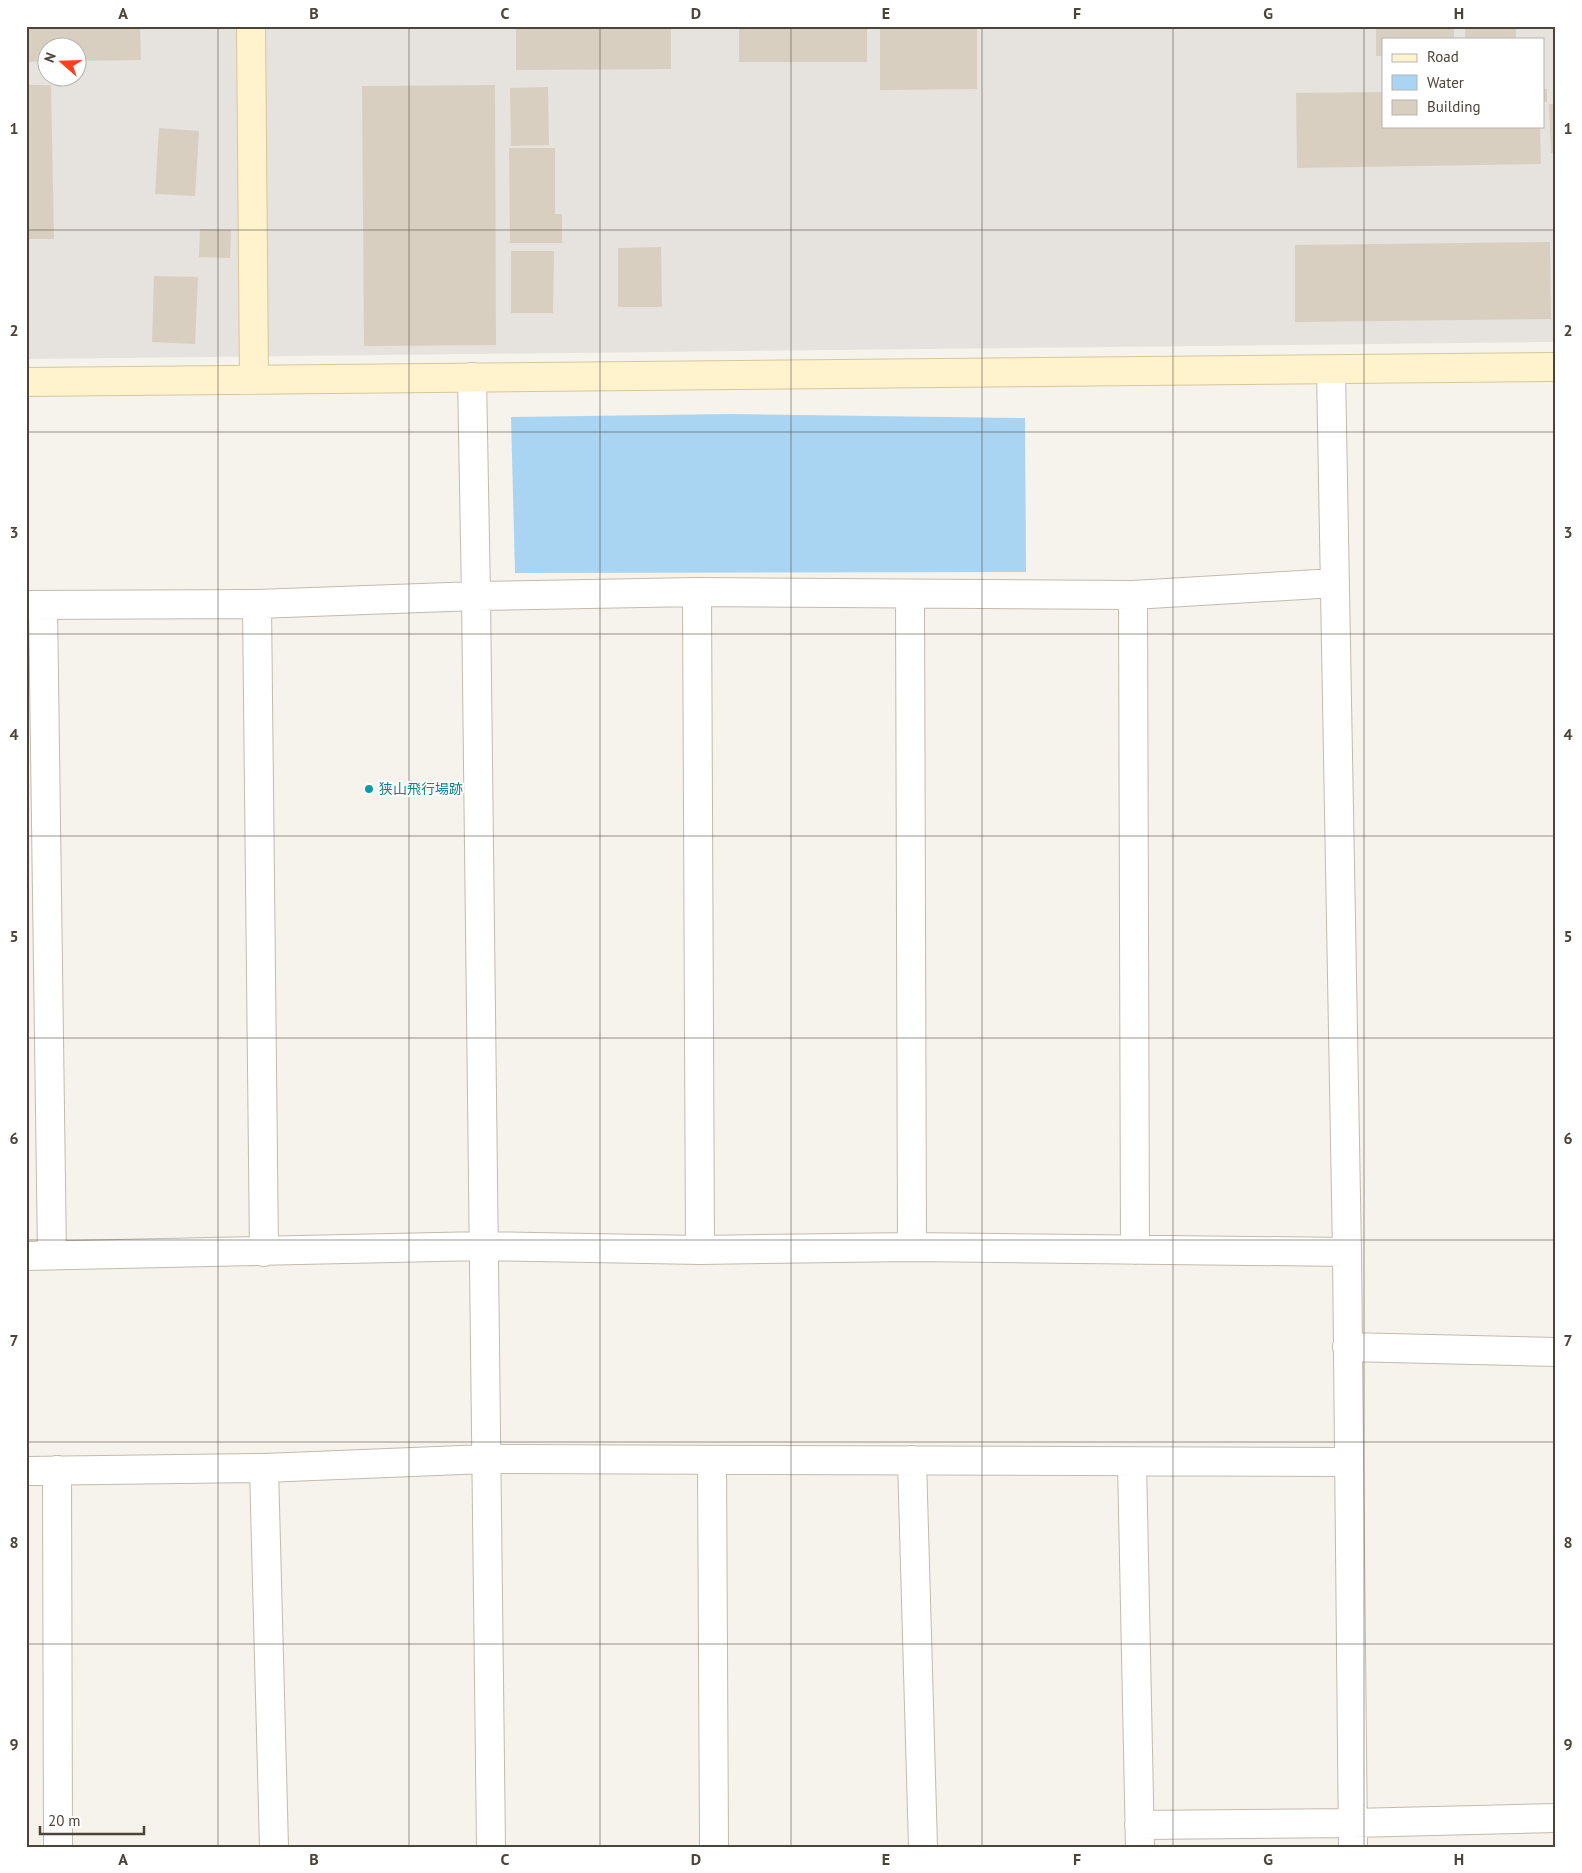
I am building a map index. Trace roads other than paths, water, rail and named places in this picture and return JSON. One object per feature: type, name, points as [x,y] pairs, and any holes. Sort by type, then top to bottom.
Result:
[{"type":"street","points":[[251,26],[254,380]]},
{"type":"street","points":[[26,382],[1556,367]]},
{"type":"street","points":[[1331,370],[1347,1252],[1353,1835]]},
{"type":"street","points":[[472,377],[491,1847]]},
{"type":"street","points":[[1335,583],[1133,595],[697,592],[476,596],[258,604],[35,605],[39,1255],[264,1252],[483,1246],[700,1250],[912,1248],[1347,1252]]},
{"type":"street","points":[[697,592],[700,1250]]},
{"type":"street","points":[[910,594],[912,1248]]},
{"type":"street","points":[[1133,595],[1135,1250]]},
{"type":"street","points":[[258,604],[264,1252]]},
{"type":"street","points":[[1347,1346],[1556,1352]]},
{"type":"street","points":[[26,1471],[264,1468],[486,1459],[1348,1462]]},
{"type":"street","points":[[712,1460],[714,1847]]},
{"type":"street","points":[[912,1460],[923,1847]]},
{"type":"street","points":[[1132,1462],[1140,1836],[1353,1835],[1556,1818]]},
{"type":"street","points":[[264,1468],[274,1847]]},
{"type":"street","points":[[57,1470],[58,1847]]},
{"type":"water","points":[[732,414],[1025,418],[1026,572],[515,573],[511,417]]},
{"type":"place","name":"狭山飛行場跡","points":[[369,789]]}]
